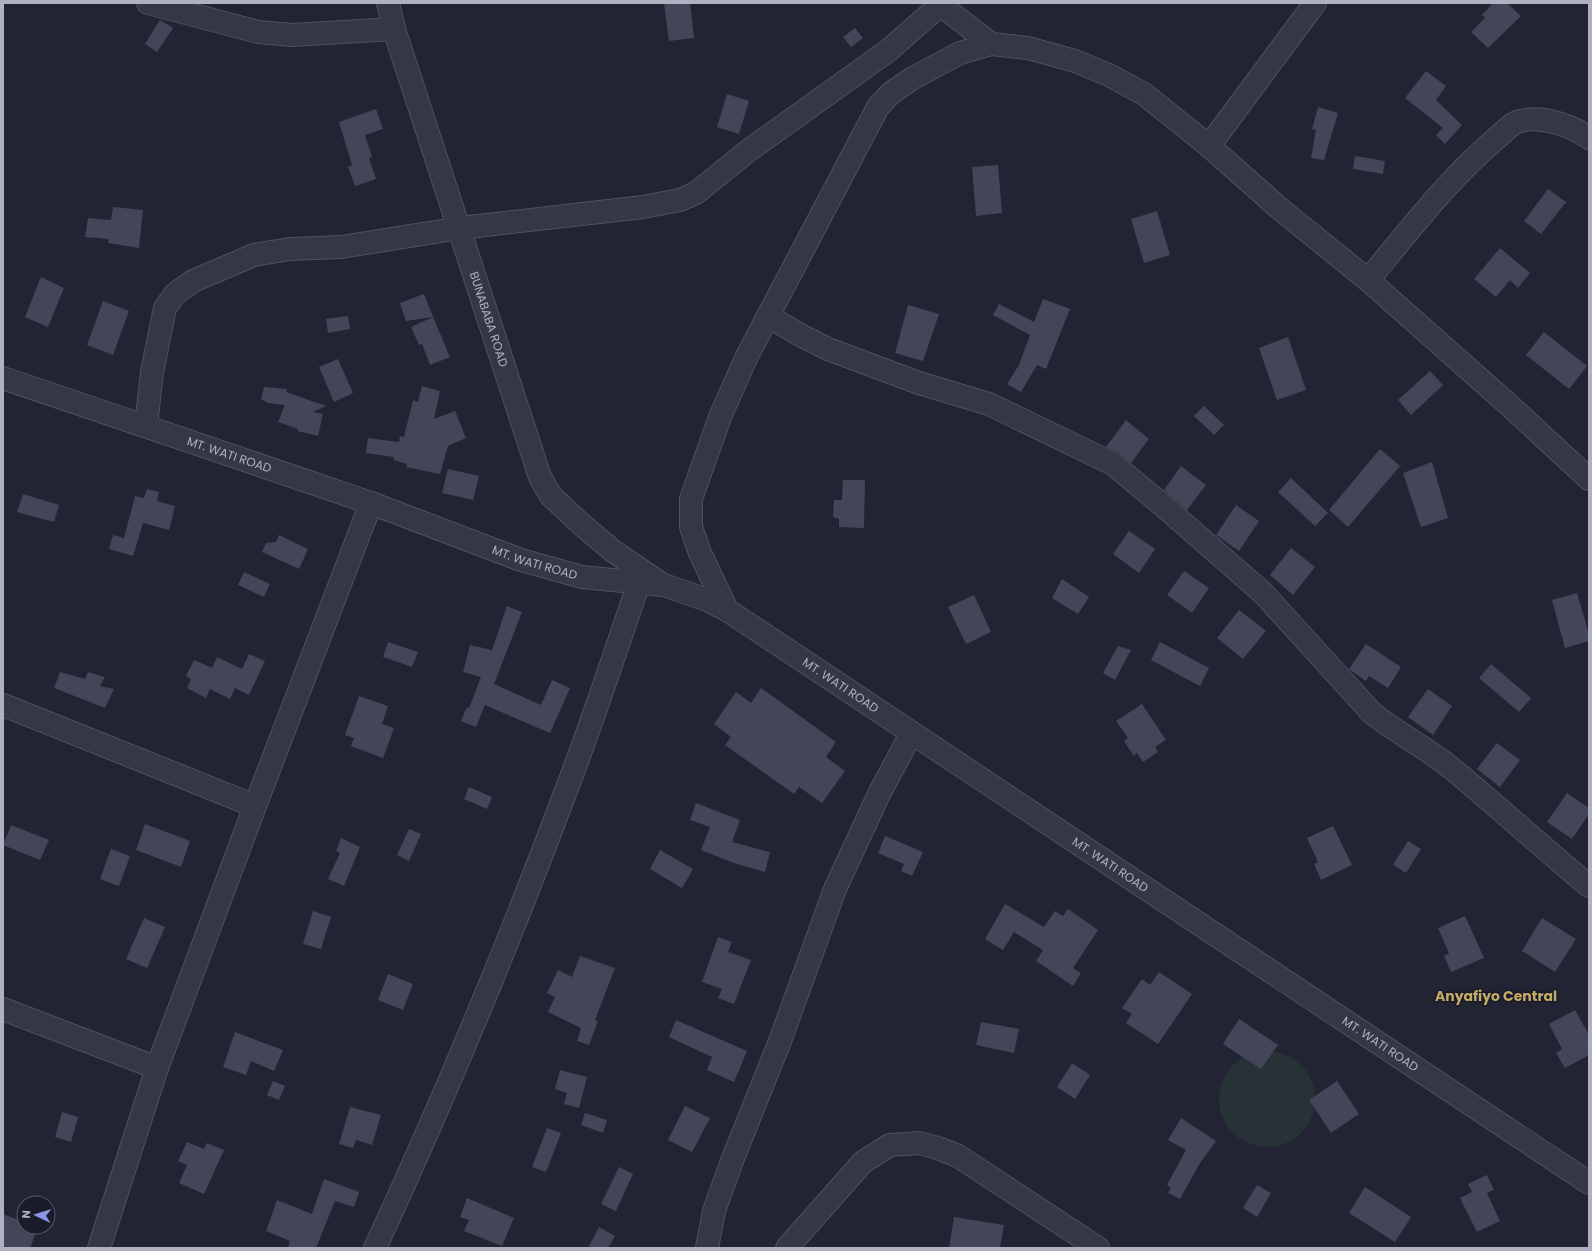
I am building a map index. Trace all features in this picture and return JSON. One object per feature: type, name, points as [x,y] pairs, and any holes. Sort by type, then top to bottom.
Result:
[{"type":"street","points":[[148,3],[258,32],[292,36],[394,29]]},
{"type":"street","name":"BUNABABA ROAD","points":[[388,3],[394,29],[540,477],[551,496],[613,550],[664,585]]},
{"type":"street","points":[[1209,146],[1315,3]]},
{"type":"street","points":[[146,426],[152,372],[165,308],[175,294],[193,281],[254,255],[290,249],[341,247],[460,228],[642,207],[680,200],[696,193],[748,151],[889,50],[938,4],[991,44]]},
{"type":"street","points":[[727,610],[700,553],[691,528],[691,499],[720,416],[768,316],[878,107],[891,92],[913,78],[960,53],[991,44],[1028,48],[1075,60],[1109,75],[1144,94],[1209,146],[1280,209],[1368,280],[1589,479]]},
{"type":"street","points":[[1368,280],[1477,154],[1517,122],[1540,119],[1558,122],[1589,138]]},
{"type":"street","points":[[768,316],[828,349],[920,383],[989,404],[1113,464],[1149,493],[1263,593],[1372,713],[1392,729],[1449,766],[1538,845],[1589,886]]},
{"type":"street","name":"MT. WATI ROAD","points":[[3,378],[371,503],[520,560],[582,577],[664,585],[707,600],[727,610],[911,734],[1589,1183]]},
{"type":"street","points":[[99,1248],[157,1068],[371,503]]},
{"type":"street","points":[[375,1248],[418,1154],[481,1007],[570,780],[639,583]]},
{"type":"street","points":[[3,705],[255,806]]},
{"type":"street","points":[[707,1248],[714,1211],[732,1161],[780,1041],[835,889],[879,794],[911,734]]},
{"type":"street","points":[[3,1009],[157,1068]]},
{"type":"street","points":[[787,1248],[863,1162],[890,1145],[919,1143],[938,1148],[958,1156],[1098,1248]]},
{"type":"shaded area","points":[[1267,1051],[1285,1055],[1301,1065],[1311,1081],[1315,1099],[1311,1117],[1301,1133],[1285,1143],[1267,1147],[1249,1143],[1233,1133],[1223,1117],[1219,1099],[1223,1081],[1233,1065],[1249,1055]]},
{"type":"building","points":[[664,3],[690,3],[694,38],[669,41]]},
{"type":"building","points":[[1493,3],[1507,3],[1521,16],[1488,48],[1471,32],[1485,18],[1482,15]]},
{"type":"building","points":[[160,20],[173,28],[157,52],[145,44]]},
{"type":"building","points":[[855,28],[863,38],[851,47],[843,37]]},
{"type":"building","points":[[1426,71],[1446,86],[1436,100],[1462,125],[1445,144],[1436,135],[1443,128],[1405,98]]},
{"type":"building","points":[[727,94],[749,101],[739,134],[717,127]]},
{"type":"building","points":[[1318,107],[1338,113],[1324,160],[1311,158],[1316,130],[1312,129]]},
{"type":"building","points":[[376,109],[383,129],[365,135],[372,157],[369,158],[376,179],[355,186],[348,167],[352,165],[339,122]]},
{"type":"building","points":[[1355,156],[1385,161],[1383,174],[1353,169]]},
{"type":"building","points":[[998,165],[1002,213],[976,216],[972,167]]},
{"type":"building","points":[[1548,189],[1566,202],[1541,234],[1524,221]]},
{"type":"building","points":[[113,207],[143,210],[139,248],[108,243],[109,239],[85,237],[88,218],[111,220]]},
{"type":"building","points":[[1157,211],[1170,255],[1144,263],[1131,219]]},
{"type":"building","points":[[1500,248],[1530,273],[1518,288],[1510,280],[1496,297],[1474,279]]},
{"type":"building","points":[[41,277],[64,288],[48,327],[25,317]]},
{"type":"building","points":[[424,294],[433,317],[406,321],[400,303]]},
{"type":"building","points":[[1043,299],[1070,309],[1046,369],[1037,365],[1021,392],[1007,384],[1019,365],[1030,335],[993,315],[999,304],[1034,322]]},
{"type":"building","points":[[103,301],[129,311],[113,355],[87,345]]},
{"type":"building","points":[[908,305],[939,314],[923,361],[895,353]]},
{"type":"building","points":[[348,316],[350,329],[328,333],[326,319]]},
{"type":"building","points":[[433,317],[450,357],[430,365],[422,344],[419,345],[411,327]]},
{"type":"building","points":[[1544,332],[1587,366],[1569,389],[1526,355]]},
{"type":"building","points":[[1288,337],[1306,390],[1277,400],[1259,348]]},
{"type":"building","points":[[338,359],[353,393],[334,402],[319,367]]},
{"type":"building","points":[[1430,371],[1443,385],[1411,415],[1398,400]]},
{"type":"building","points":[[422,386],[440,391],[434,419],[455,411],[466,438],[448,446],[440,474],[406,467],[407,464],[394,460],[394,457],[366,453],[368,438],[399,442],[400,436],[404,437],[413,400],[418,402]]},
{"type":"building","points":[[264,387],[287,389],[286,392],[326,406],[313,412],[323,414],[318,436],[297,431],[298,429],[278,422],[285,405],[268,403],[261,399]]},
{"type":"building","points":[[1204,406],[1224,425],[1214,435],[1194,416]]},
{"type":"building","points":[[1126,420],[1149,439],[1131,463],[1119,453],[1106,447]]},
{"type":"building","points":[[1380,449],[1400,466],[1348,527],[1329,510]]},
{"type":"building","points":[[1432,462],[1448,518],[1421,527],[1403,473]]},
{"type":"building","points":[[1181,466],[1206,485],[1187,510],[1164,490]]},
{"type":"building","points":[[448,469],[479,476],[473,500],[442,493]]},
{"type":"building","points":[[1291,478],[1328,513],[1315,526],[1278,492]]},
{"type":"building","points":[[843,480],[865,480],[864,528],[839,527],[839,519],[833,517],[834,500],[842,500]]},
{"type":"building","points":[[147,489],[159,492],[157,501],[175,506],[169,530],[143,523],[133,556],[109,549],[113,535],[124,538],[135,496],[144,498]]},
{"type":"building","points":[[23,494],[59,505],[54,522],[17,512]]},
{"type":"building","points":[[1236,505],[1259,521],[1239,551],[1216,535]]},
{"type":"building","points":[[1129,531],[1155,549],[1139,573],[1113,554]]},
{"type":"building","points":[[279,535],[308,549],[299,569],[262,552],[266,543],[276,542]]},
{"type":"building","points":[[1291,548],[1315,567],[1293,595],[1270,575]]},
{"type":"building","points":[[1184,571],[1209,588],[1192,613],[1167,595]]},
{"type":"building","points":[[244,572],[270,584],[264,597],[238,585]]},
{"type":"building","points":[[1062,579],[1089,597],[1078,614],[1052,598]]},
{"type":"building","points":[[1577,593],[1589,634],[1589,641],[1565,648],[1552,600]]},
{"type":"building","points":[[974,595],[991,632],[966,644],[948,607]]},
{"type":"building","points":[[507,606],[522,612],[494,684],[541,705],[552,680],[570,688],[550,733],[485,705],[476,727],[461,721],[467,707],[469,708],[481,677],[463,672],[470,645],[492,650]]},
{"type":"building","points":[[1239,610],[1266,631],[1243,659],[1217,638]]},
{"type":"building","points":[[388,642],[418,652],[412,667],[383,657]]},
{"type":"building","points":[[1160,642],[1209,668],[1200,686],[1151,660]]},
{"type":"building","points":[[1366,644],[1401,667],[1388,688],[1369,676],[1366,681],[1349,669]]},
{"type":"building","points":[[1118,646],[1131,650],[1115,680],[1103,673]]},
{"type":"building","points":[[249,654],[265,661],[249,695],[235,688],[230,699],[210,689],[206,698],[187,688],[191,679],[186,676],[194,660],[212,668],[217,657],[242,669]]},
{"type":"building","points":[[1491,664],[1531,698],[1519,712],[1479,678]]},
{"type":"building","points":[[60,672],[85,679],[88,672],[105,677],[100,686],[114,689],[105,708],[54,688]]},
{"type":"building","points":[[761,688],[836,742],[826,757],[845,771],[822,803],[799,787],[794,794],[725,745],[731,737],[714,724],[736,692],[751,703]]},
{"type":"building","points":[[1428,689],[1452,706],[1433,735],[1408,717]]},
{"type":"building","points":[[359,696],[388,706],[382,724],[394,728],[383,758],[351,746],[354,738],[345,735]]},
{"type":"building","points":[[1142,704],[1166,740],[1155,747],[1158,752],[1143,762],[1137,753],[1134,756],[1124,741],[1128,738],[1116,721]]},
{"type":"building","points":[[1497,743],[1520,760],[1500,787],[1477,769]]},
{"type":"building","points":[[469,787],[492,797],[487,809],[464,799]]},
{"type":"building","points":[[1567,793],[1589,808],[1589,814],[1572,839],[1547,822]]},
{"type":"building","points":[[696,803],[740,820],[732,842],[770,852],[765,872],[734,863],[701,850],[710,827],[690,820]]},
{"type":"building","points":[[145,824],[190,841],[181,867],[136,850]]},
{"type":"building","points":[[11,825],[49,840],[40,860],[3,845]]},
{"type":"building","points":[[1333,826],[1352,865],[1321,880],[1314,864],[1318,862],[1307,838]]},
{"type":"building","points":[[409,829],[421,834],[409,861],[397,855]]},
{"type":"building","points":[[885,836],[923,852],[912,876],[901,871],[904,864],[878,853]]},
{"type":"building","points":[[341,838],[360,847],[344,886],[328,879],[340,853],[336,851]]},
{"type":"building","points":[[1408,841],[1421,849],[1406,873],[1393,865]]},
{"type":"building","points":[[111,849],[130,856],[119,886],[100,879]]},
{"type":"building","points":[[660,850],[693,869],[682,888],[650,869]]},
{"type":"building","points":[[1005,904],[1044,927],[1055,911],[1063,916],[1068,909],[1098,930],[1073,968],[1081,973],[1073,986],[1036,961],[1043,950],[1014,932],[1003,950],[985,939]]},
{"type":"building","points":[[313,911],[331,917],[321,949],[303,944]]},
{"type":"building","points":[[1465,916],[1484,958],[1451,972],[1444,956],[1449,953],[1438,928]]},
{"type":"building","points":[[144,918],[165,927],[147,968],[126,959]]},
{"type":"building","points":[[1542,918],[1576,939],[1555,972],[1522,951]]},
{"type":"building","points":[[718,937],[732,942],[728,952],[751,960],[734,1004],[718,998],[722,989],[702,982]]},
{"type":"building","points":[[580,956],[615,968],[595,1020],[598,1021],[589,1045],[577,1041],[581,1028],[548,1012],[555,997],[547,993],[558,970],[572,977]]},
{"type":"building","points":[[1159,972],[1192,994],[1158,1044],[1126,1023],[1132,1014],[1122,1008],[1142,979],[1150,985]]},
{"type":"building","points":[[388,974],[413,984],[403,1010],[378,1000]]},
{"type":"building","points":[[1575,1010],[1589,1035],[1589,1055],[1565,1068],[1556,1053],[1562,1049],[1549,1024]]},
{"type":"building","points":[[1239,1019],[1278,1045],[1261,1069],[1223,1044]]},
{"type":"building","points":[[676,1020],[747,1051],[734,1082],[707,1070],[712,1057],[669,1037]]},
{"type":"building","points":[[981,1022],[1019,1029],[1014,1053],[976,1045]]},
{"type":"building","points":[[235,1032],[283,1050],[274,1071],[251,1061],[246,1075],[223,1067]]},
{"type":"building","points":[[1072,1063],[1090,1075],[1075,1099],[1057,1087]]},
{"type":"building","points":[[560,1070],[587,1077],[579,1108],[564,1104],[567,1093],[555,1089]]},
{"type":"building","points":[[273,1081],[285,1086],[279,1100],[267,1095]]},
{"type":"building","points":[[1337,1081],[1359,1114],[1331,1133],[1309,1100]]},
{"type":"building","points":[[685,1106],[710,1118],[692,1152],[668,1140]]},
{"type":"building","points":[[350,1107],[381,1115],[372,1145],[356,1140],[353,1148],[339,1144]]},
{"type":"building","points":[[62,1112],[78,1117],[71,1142],[55,1137]]},
{"type":"building","points":[[585,1113],[607,1120],[603,1133],[581,1125]]},
{"type":"building","points":[[1181,1118],[1216,1141],[1200,1163],[1180,1199],[1168,1193],[1171,1188],[1167,1185],[1186,1150],[1168,1140]]},
{"type":"building","points":[[547,1128],[561,1133],[546,1172],[532,1167]]},
{"type":"building","points":[[187,1142],[204,1149],[207,1143],[224,1150],[204,1194],[179,1183],[187,1165],[178,1161]]},
{"type":"building","points":[[619,1167],[633,1174],[616,1211],[601,1204]]},
{"type":"building","points":[[1487,1175],[1494,1190],[1487,1193],[1500,1221],[1477,1232],[1460,1198],[1472,1192],[1468,1184]]},
{"type":"building","points":[[324,1179],[359,1192],[354,1207],[335,1201],[316,1248],[288,1248],[290,1241],[266,1231],[277,1200],[312,1214]]},
{"type":"building","points":[[1257,1185],[1271,1193],[1257,1217],[1243,1208]]},
{"type":"building","points":[[1365,1187],[1411,1217],[1395,1242],[1349,1213]]},
{"type":"building","points":[[467,1198],[514,1218],[502,1246],[464,1231],[469,1220],[460,1217]]},
{"type":"building","points":[[3,1214],[16,1219],[16,1235],[35,1235],[30,1248],[3,1248]]},
{"type":"building","points":[[954,1217],[1004,1225],[1000,1248],[949,1248]]},
{"type":"building","points":[[599,1227],[615,1236],[608,1248],[588,1248]]},
{"type":"district","name":"Anyafiyo Central","points":[[1496,996]]}]
